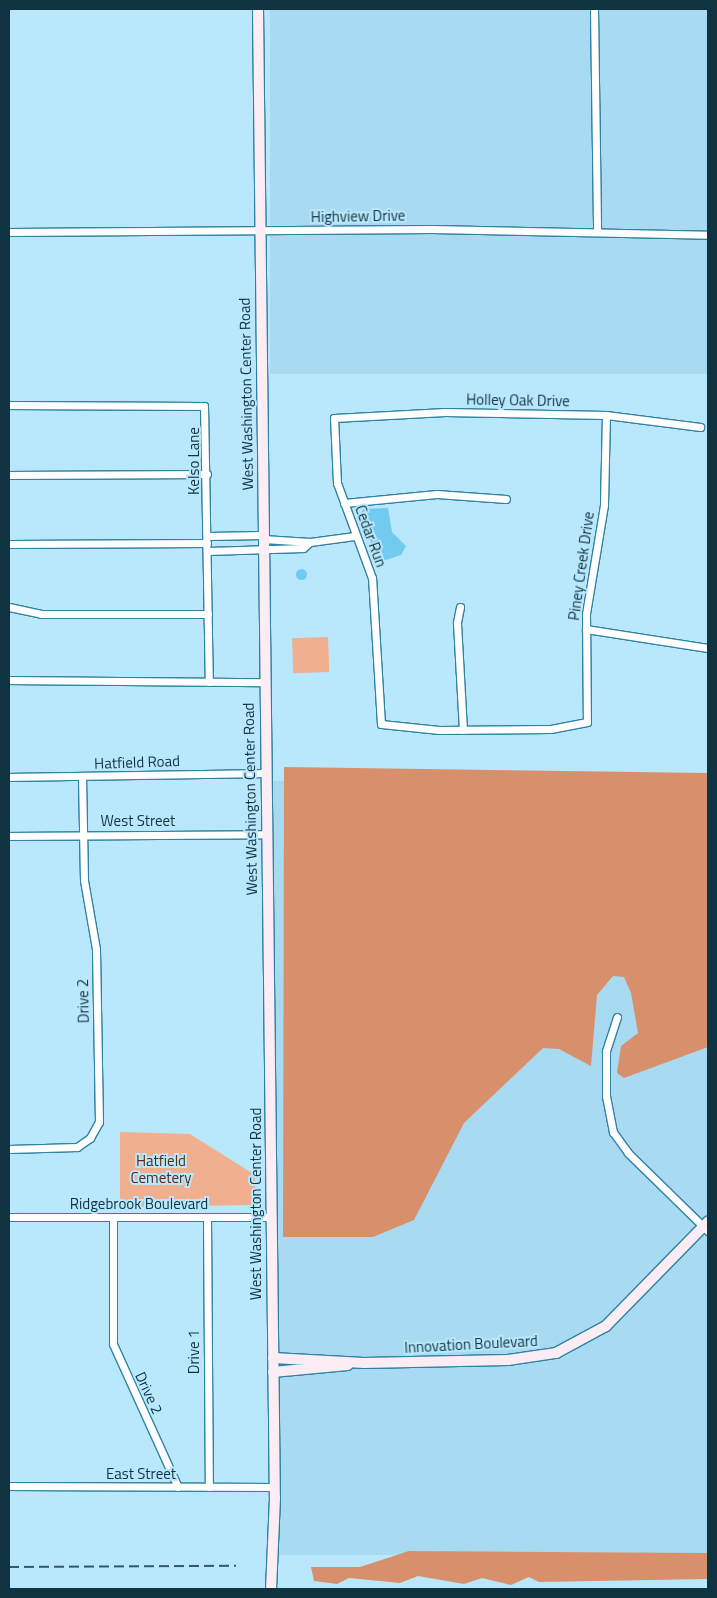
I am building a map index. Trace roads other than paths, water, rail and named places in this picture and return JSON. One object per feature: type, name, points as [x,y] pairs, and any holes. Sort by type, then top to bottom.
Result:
[{"type":"main road","name":"West Washington Center Road","points":[[258,9],[258,231],[263,537],[262,682],[267,834],[274,1487],[271,1589]]},
{"type":"main road","name":"Innovation Boulevard","points":[[272,1358],[364,1363],[508,1360],[556,1353],[606,1326],[707,1226]]},
{"type":"main road","name":"Innovation Boulevard","points":[[273,1372],[364,1363]]},
{"type":"street","points":[[594,9],[597,231]]},
{"type":"street","name":"Highview Drive","points":[[9,232],[597,231],[708,235]]},
{"type":"street","name":"Kelso Lane","points":[[9,405],[204,406],[207,474],[209,682]]},
{"type":"street","name":"Holley Oak Drive","points":[[334,418],[445,412],[606,415],[700,427]]},
{"type":"street","name":"Piney Creek Drive","points":[[463,730],[551,729],[587,722],[586,628],[604,505],[606,415]]},
{"type":"street","name":"Cedar Run","points":[[334,418],[337,483],[372,578],[381,724],[463,730]]},
{"type":"street","points":[[9,475],[207,474]]},
{"type":"street","points":[[344,504],[437,494],[506,499]]},
{"type":"street","points":[[9,544],[208,543],[263,537],[310,542],[356,536]]},
{"type":"street","points":[[208,543],[263,550],[303,548],[310,542]]},
{"type":"street","points":[[9,607],[41,614],[208,614]]},
{"type":"street","points":[[460,607],[457,623],[463,730]]},
{"type":"street","points":[[586,628],[708,648]]},
{"type":"street","points":[[9,680],[262,682]]},
{"type":"street","name":"Hatfield Road","points":[[9,778],[266,773]]},
{"type":"street","name":"Drive 2","points":[[9,1149],[77,1147],[90,1138],[99,1122],[96,949],[84,880],[82,778]]},
{"type":"street","name":"West Street","points":[[9,836],[267,834]]},
{"type":"street","points":[[617,1017],[606,1051],[606,1096],[613,1132],[628,1153],[707,1226]]},
{"type":"street","name":"Ridgebrook Boulevard","points":[[9,1217],[270,1217]]},
{"type":"street","name":"Drive 2","points":[[113,1217],[114,1344],[178,1487]]},
{"type":"street","name":"Drive 1","points":[[207,1218],[209,1487]]},
{"type":"street","name":"East Street","points":[[9,1486],[274,1487]]},
{"type":"railway","points":[[9,1567],[236,1566]]},
{"type":"park label","name":"Hatfield Cemetery","points":[[161,1168]]}]
